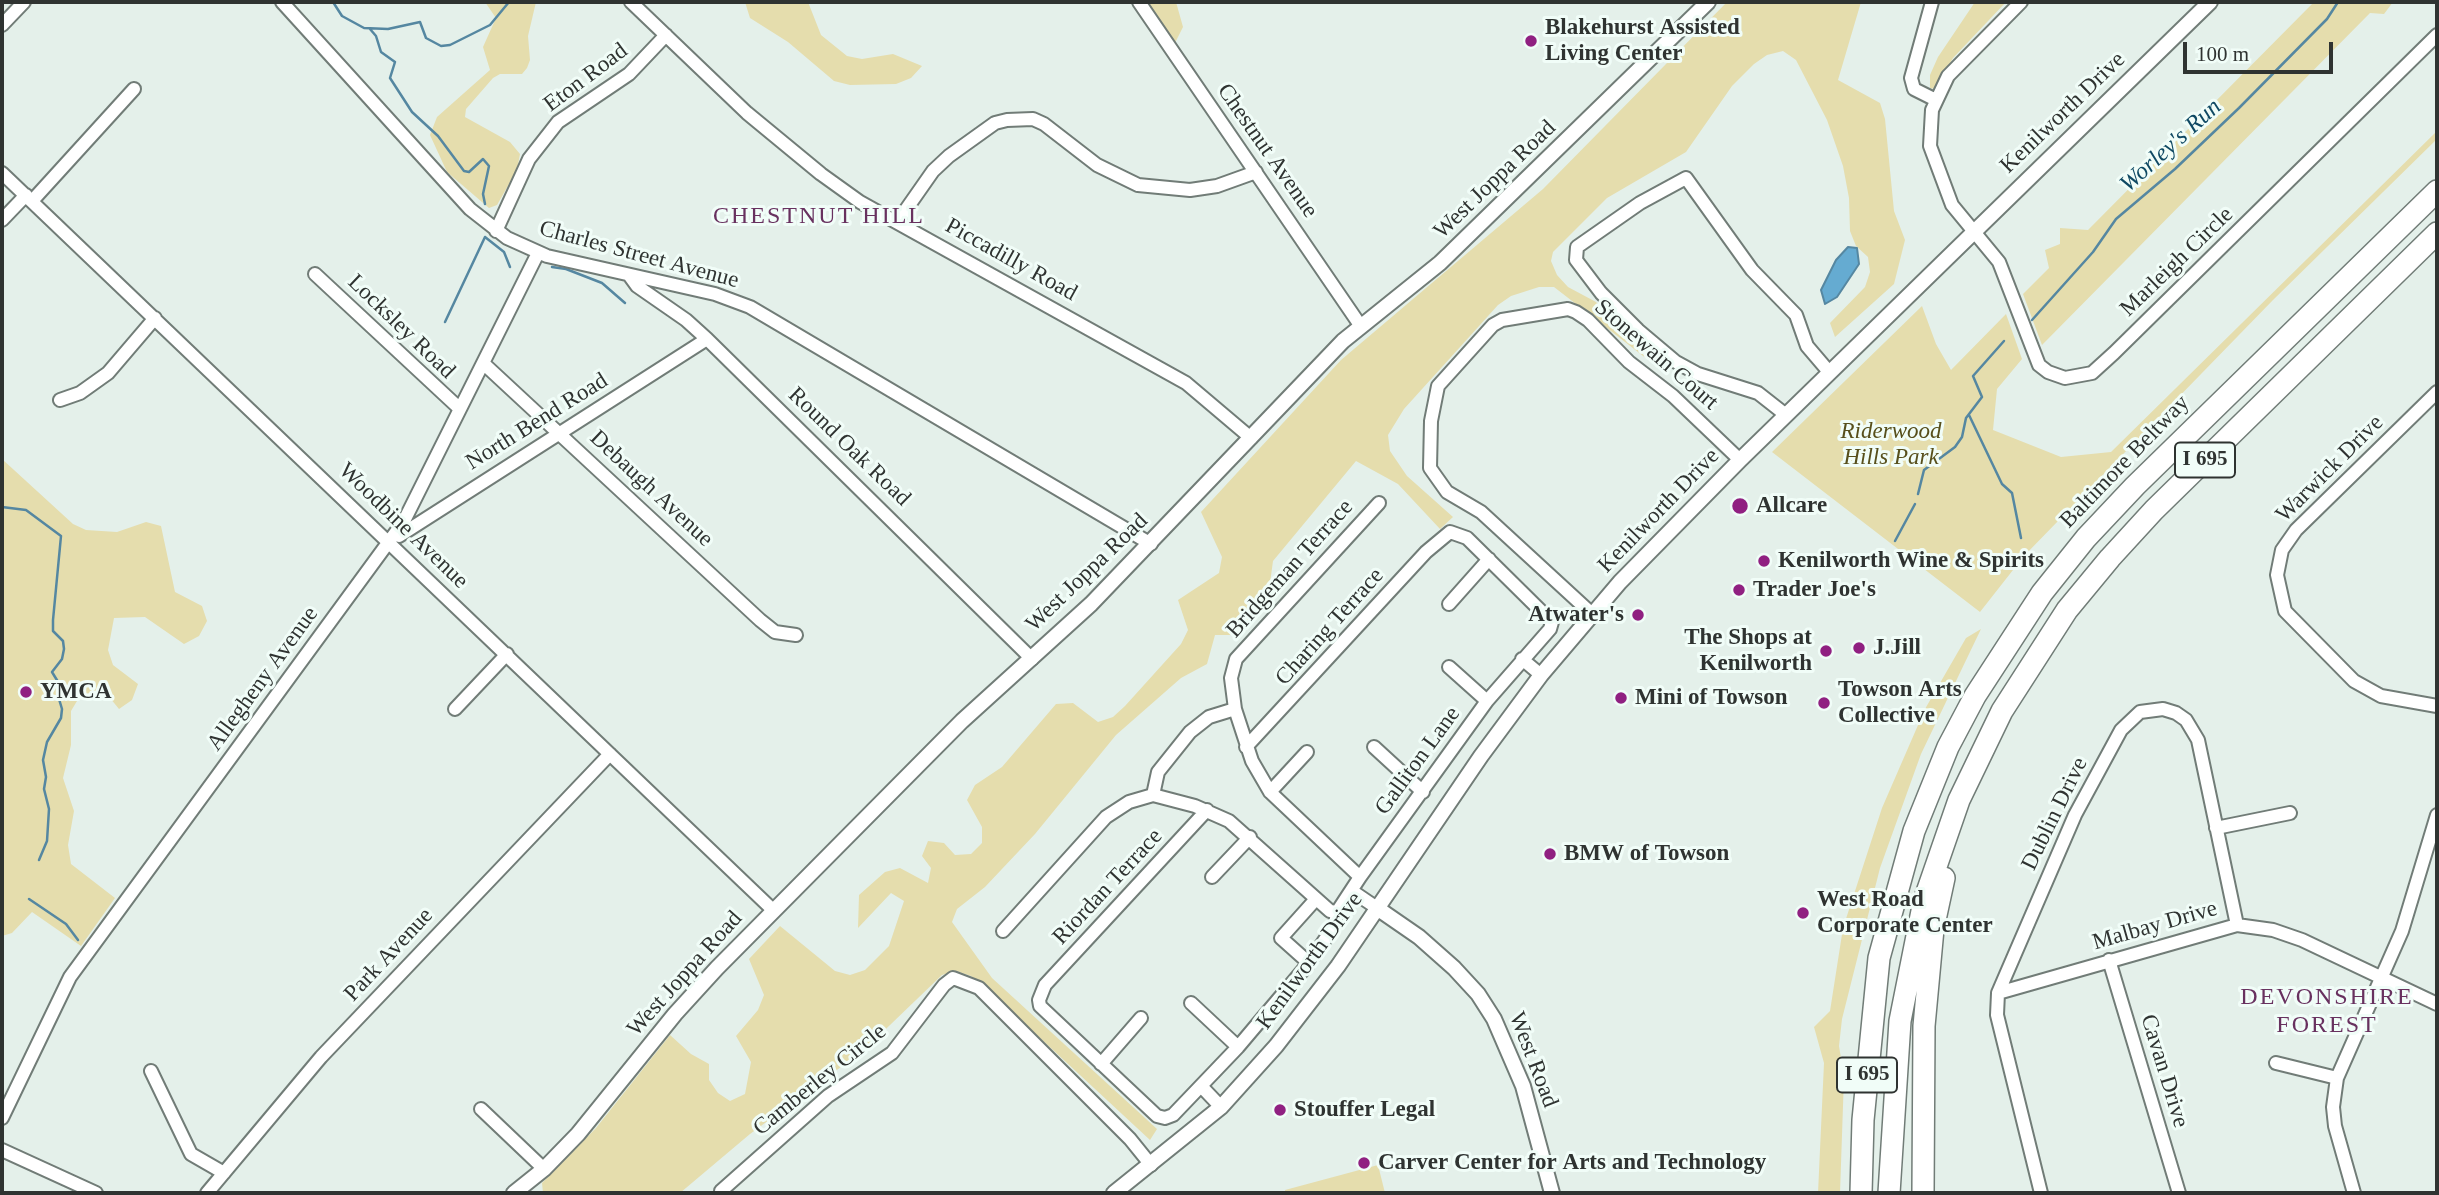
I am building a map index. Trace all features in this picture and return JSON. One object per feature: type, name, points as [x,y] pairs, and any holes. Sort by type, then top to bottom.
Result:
[{"type":"highway","points":[[2391,236],[2404,213],[2437,179]]},
{"type":"highway","name":"Baltimore Beltway","points":[[1861,1193],[1863,1120],[1879,958],[1894,893],[1914,831],[1948,747],[1975,696],[2042,593],[2086,538],[2135,486],[2437,191]]},
{"type":"highway","name":"I 695","points":[[1889,1193],[1900,1021],[1924,901],[1959,800],[2002,711],[2061,620],[2119,548],[2437,233]]},
{"type":"highway","points":[[1923,1193],[1924,1026],[1933,929],[1966,802],[2002,711]]},
{"type":"highway","points":[[1847,1193],[1859,1069],[1879,958]]},
{"type":"street","points":[[2,25],[24,2]]},
{"type":"street","name":"Charles Street Avenue","points":[[282,2],[470,209],[496,231],[538,253],[715,294],[762,313],[1150,544]]},
{"type":"street","name":"Piccadilly Road","points":[[631,2],[789,149],[860,202],[1186,383],[1251,438]]},
{"type":"street","name":"Chestnut Avenue","points":[[1139,2],[1360,324]]},
{"type":"street","name":"West Joppa Road","points":[[514,1193],[544,1170],[594,1116],[675,1014],[774,911],[942,741],[1032,659],[1150,544],[1360,324],[1440,263],[1708,2]]},
{"type":"street","points":[[1932,2],[1911,78],[1914,89],[1936,100],[1948,76],[2021,2]]},
{"type":"street","name":"Kenilworth Drive","points":[[1114,1193],[1220,1107],[1312,1002],[1475,765],[1541,675],[1592,614],[1740,460],[2210,2]]},
{"type":"street","name":"Eton Road","points":[[496,231],[529,159],[558,122],[629,74],[666,34]]},
{"type":"street","name":"Marleigh Circle","points":[[1936,100],[1929,127],[1934,164],[1952,205],[1998,262],[2039,365],[2056,376],[2082,377],[2114,354],[2437,35]]},
{"type":"street","points":[[2,220],[29,198],[134,89]]},
{"type":"street","points":[[898,221],[933,171],[949,156],[995,123],[1007,120],[1033,119],[1044,124],[1097,164],[1138,185],[1190,190],[1217,186],[1256,172]]},
{"type":"street","name":"Woodbine Avenue","points":[[2,173],[774,911]]},
{"type":"street","points":[[1786,415],[1758,393],[1698,374],[1676,362],[1638,330],[1601,293],[1576,260],[1577,247],[1640,204],[1686,178],[1752,270],[1796,315],[1807,346],[1830,373]]},
{"type":"street","name":"Allegheny Avenue","points":[[2,1118],[70,977],[390,542],[538,253]]},
{"type":"street","name":"Locksley Road","points":[[315,274],[460,409]]},
{"type":"street","name":"Round Oak Road","points":[[629,275],[637,286],[686,320],[707,339],[1032,659]]},
{"type":"street","name":"Stonewain Court","points":[[1592,614],[1481,512],[1447,492],[1430,468],[1433,399],[1438,386],[1493,325],[1502,320],[1568,309],[1588,320],[1629,362],[1673,396],[1740,460]]},
{"type":"street","points":[[60,400],[80,393],[108,373],[155,318]]},
{"type":"street","name":"North Bend Road","points":[[390,542],[415,523],[707,339]]},
{"type":"street","name":"Debaugh Avenue","points":[[483,362],[760,620],[775,632],[796,635]]},
{"type":"street","name":"Warwick Drive","points":[[2437,392],[2296,530],[2283,550],[2277,575],[2285,611],[2354,681],[2381,696],[2437,706]]},
{"type":"street","name":"Bridgeman Terrace","points":[[1360,877],[1270,792],[1246,747],[1235,709],[1231,678],[1236,659],[1379,503]]},
{"type":"street","name":"Charing Terrace","points":[[1246,747],[1444,534],[1455,531],[1462,534],[1489,559]]},
{"type":"street","points":[[1449,604],[1489,559]]},
{"type":"street","name":"Galliton Lane","points":[[1101,1064],[1157,1116],[1166,1118],[1173,1115],[1238,1046],[1309,963],[1335,925],[1337,912],[1360,877],[1487,701],[1550,629],[1552,622],[1489,559]]},
{"type":"street","points":[[455,709],[507,654]]},
{"type":"street","points":[[1522,659],[1541,675]]},
{"type":"street","points":[[1449,667],[1487,701]]},
{"type":"street","points":[[1153,795],[1158,772],[1190,732],[1209,717],[1235,709]]},
{"type":"street","name":"Dublin Drive","points":[[2041,1193],[1997,1015],[1998,993],[2075,815],[2110,749],[2131,719],[2150,709],[2163,709],[2186,720],[2198,740],[2237,925]]},
{"type":"street","points":[[1374,747],[1423,792]]},
{"type":"street","points":[[1270,792],[1307,752]]},
{"type":"street","name":"Park Avenue","points":[[207,1193],[321,1057],[610,754]]},
{"type":"street","points":[[1003,931],[1106,817],[1129,802],[1153,795],[1207,810],[1250,837],[1316,899],[1330,911],[1337,912]]},
{"type":"street","name":"Riordan Terrace","points":[[1101,1064],[1040,1006],[1041,993],[1207,810]]},
{"type":"street","points":[[2216,828],[2290,813]]},
{"type":"street","points":[[2354,1193],[2335,1126],[2333,1107],[2337,1078],[2410,908],[2434,841],[2437,815]]},
{"type":"street","points":[[1212,877],[1250,837]]},
{"type":"street","points":[[1352,891],[1377,908]]},
{"type":"street","points":[[1309,963],[1281,938],[1316,899]]},
{"type":"street","name":"West Road","points":[[1377,908],[1454,968],[1478,994],[1494,1019],[1523,1086],[1552,1193]]},
{"type":"street","name":"Malbay Drive","points":[[1998,993],[2237,925],[2287,934],[2437,1004]]},
{"type":"street","name":"Cavan Drive","points":[[2109,960],[2179,1193]]},
{"type":"street","name":"Camberley Circle","points":[[723,1193],[721,1191],[828,1096],[892,1054],[944,985],[953,978],[979,988],[1130,1139],[1151,1165]]},
{"type":"street","points":[[1191,1003],[1238,1046]]},
{"type":"street","points":[[1101,1064],[1141,1018]]},
{"type":"street","points":[[2276,1063],[2337,1078]]},
{"type":"street","points":[[151,1071],[191,1154],[224,1173]]},
{"type":"street","points":[[1200,1086],[1220,1107]]},
{"type":"street","points":[[481,1109],[544,1170]]},
{"type":"street","points":[[2,1150],[96,1193]]},
{"type":"green space","points":[[485,2],[536,2],[528,36],[530,60],[527,68],[522,74],[500,74],[493,78],[466,109],[465,117],[510,142],[520,154],[517,170],[497,205],[489,208],[447,172],[430,135],[437,117],[490,70],[483,47],[496,18]]},
{"type":"green space","points":[[745,2],[808,2],[821,35],[847,56],[862,59],[893,54],[922,66],[911,78],[896,84],[850,85],[834,81],[788,42],[750,18]]},
{"type":"green space","points":[[1144,2],[1176,2],[1183,27],[1174,45]]},
{"type":"green space","points":[[1727,2],[1861,2],[1838,80],[1880,103],[1885,119],[1894,211],[1905,240],[1894,284],[1835,337],[1830,323],[1865,287],[1870,272],[1868,257],[1856,246],[1850,231],[1849,198],[1843,166],[1827,120],[1796,60],[1783,51],[1767,55],[1732,86],[1686,152],[1607,198],[1553,252],[1551,261],[1557,275],[1568,287],[1596,302],[1647,359],[1554,287],[1539,287],[1511,296],[1498,305],[1404,409],[1388,435],[1390,451],[1407,476],[1453,517],[1440,529],[1398,484],[1356,461],[1273,561],[1267,605],[1230,635],[1215,635],[1207,664],[1181,678],[1116,735],[1035,834],[985,887],[957,909],[952,922],[992,978],[1157,1129],[1150,1140],[984,986],[971,976],[956,971],[942,975],[864,1050],[750,1134],[680,1193],[543,1193],[542,1183],[596,1128],[670,1035],[691,1054],[709,1064],[709,1080],[718,1093],[730,1101],[745,1094],[751,1062],[736,1036],[758,1010],[764,995],[749,959],[780,926],[835,971],[850,975],[865,970],[889,946],[904,901],[891,893],[858,928],[859,895],[885,872],[900,868],[928,883],[931,868],[922,856],[928,841],[944,843],[955,855],[971,854],[982,843],[982,827],[967,800],[975,785],[1002,767],[1056,704],[1073,703],[1098,722],[1113,717],[1125,706],[1181,644],[1188,630],[1178,600],[1219,573],[1222,557],[1201,512],[1341,360],[1543,189]]},
{"type":"green space","points":[[1975,2],[2006,2],[1953,58],[1935,89],[1930,88],[1930,75],[1938,57]]},
{"type":"green space","points":[[2314,2],[2393,2],[2384,14],[2370,13],[2042,345],[2023,294],[2049,268],[2045,250],[2060,244],[2060,228],[2088,230]]},
{"type":"green space","name":"Riderwood Hills Park","points":[[2437,131],[2437,139],[2273,300],[2024,556],[1980,612],[1772,452],[1922,306],[1936,344],[1951,370],[2006,314],[2022,359],[1997,389],[1993,430],[2061,457],[2111,452]]},
{"type":"green space","points":[[2,459],[73,524],[86,530],[117,532],[146,522],[161,526],[175,592],[202,606],[207,621],[199,636],[184,644],[145,617],[114,618],[108,650],[113,665],[138,684],[132,700],[119,709],[110,698],[95,691],[80,696],[71,711],[71,745],[63,778],[74,811],[68,845],[71,864],[115,898],[81,946],[32,912],[12,933],[2,936]]},
{"type":"green space","points":[[1981,629],[1921,754],[1880,868],[1842,1019],[1839,1046],[1844,1077],[1840,1193],[1818,1193],[1824,1063],[1814,1027],[1830,1011],[1843,928],[1882,808],[1925,709],[1966,638]]},
{"type":"green space","points":[[1378,1165],[1385,1193],[1285,1193],[1285,1190]]},
{"type":"water","points":[[1848,247],[1857,248],[1859,264],[1837,297],[1825,304],[1821,290],[1836,260]]},
{"type":"waterway","points":[[333,2],[342,16],[364,28],[388,29],[420,22],[426,38],[441,46],[450,45],[490,25],[509,2]]},
{"type":"waterway","name":"Worley's Run","points":[[2032,320],[2093,252],[2116,219],[2175,169],[2239,108],[2327,19],[2338,2]]},
{"type":"waterway","points":[[370,29],[376,36],[381,52],[395,62],[390,78],[412,112],[438,136],[464,171],[469,172],[483,159],[489,166],[483,194],[485,204]]},
{"type":"waterway","points":[[445,322],[485,237],[504,252],[510,267]]},
{"type":"waterway","points":[[552,267],[566,269],[602,283],[625,303]]},
{"type":"waterway","name":"Worley's Run","points":[[1918,494],[1924,470],[1955,447],[1962,437],[1966,418],[1982,397],[1973,376],[2004,341]]},
{"type":"waterway","name":"Worley's Run","points":[[1969,415],[2002,484],[2012,493],[2021,538]]},
{"type":"waterway","points":[[1895,541],[1915,504]]},
{"type":"waterway","points":[[2,507],[26,510],[61,536],[53,631],[63,641],[64,649],[62,659],[52,672],[63,690],[59,699],[62,709],[61,718],[47,742],[43,760],[46,777],[44,789],[49,809],[47,841],[39,860]]},
{"type":"waterway","points":[[29,899],[66,924],[78,940]]},
{"type":"place","name":"Blakehurst Assisted Living Center","points":[[1531,41]]},
{"type":"place","name":"Allcare","points":[[1740,506]]},
{"type":"place","name":"Kenilworth Wine & Spirits","points":[[1764,561]]},
{"type":"place","name":"Trader Joe's","points":[[1739,590]]},
{"type":"place","name":"Atwater's","points":[[1638,615]]},
{"type":"place","name":"J.Jill","points":[[1859,648]]},
{"type":"place","name":"The Shops at Kenilworth","points":[[1826,651]]},
{"type":"place","name":"YMCA","points":[[26,692]]},
{"type":"place","name":"Mini of Towson","points":[[1621,698]]},
{"type":"place","name":"Towson Arts Collective","points":[[1824,703]]},
{"type":"place","name":"BMW of Towson","points":[[1550,854]]},
{"type":"place","name":"West Road Corporate Center","points":[[1803,913]]},
{"type":"place","name":"Stouffer Legal","points":[[1280,1110]]},
{"type":"place","name":"Carver Center for Arts and Technology","points":[[1364,1163]]},
{"type":"district","name":"CHESTNUT HILL","points":[[819,217]]},
{"type":"district","name":"DEVONSHIRE FOREST","points":[[2327,1012]]}]
